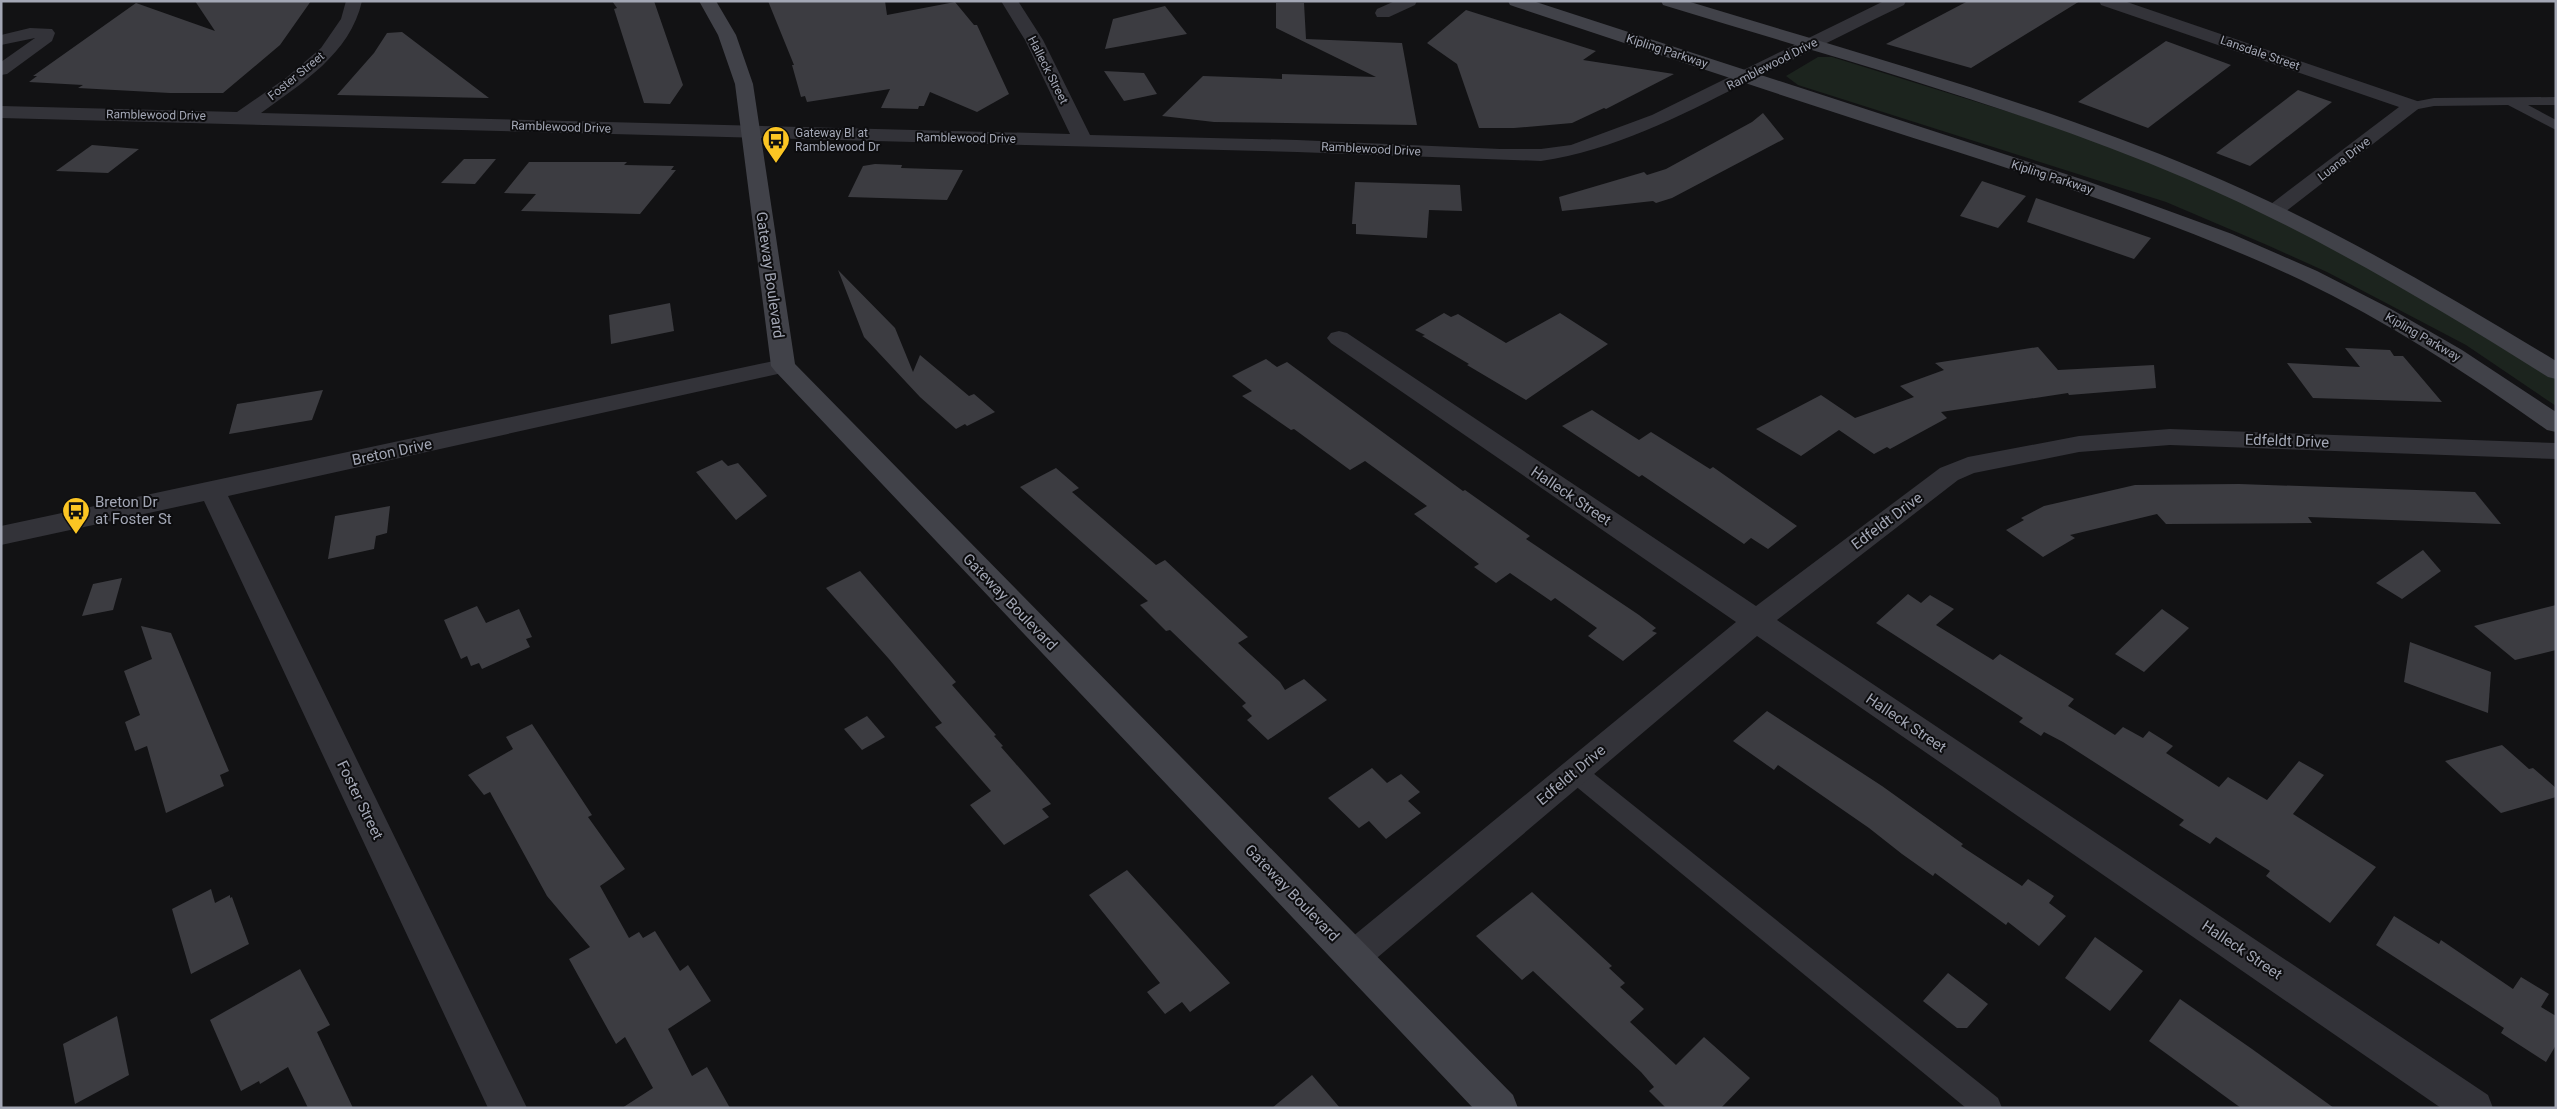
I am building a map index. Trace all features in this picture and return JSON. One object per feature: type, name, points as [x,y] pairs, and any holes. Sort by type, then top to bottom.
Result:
[{"type":"street","name":"Foster Street","points":[[243,117],[305,72],[332,46],[347,25],[354,1]]},
{"type":"street","name":"Gateway Boulevard","points":[[707,1],[727,35],[744,84],[783,366],[1499,1108]]},
{"type":"street","name":"Halleck Street","points":[[1009,1],[1034,40],[1083,141]]},
{"type":"street","points":[[1383,13],[1409,1]]},
{"type":"street","name":"Kipling Parkway","points":[[1516,1],[2085,187],[2169,216],[2249,248],[2336,289],[2395,320],[2464,360],[2556,424]]},
{"type":"street","points":[[1669,1],[1812,44],[2054,121],[2192,174],[2274,211],[2426,291],[2556,372]]},
{"type":"street","name":"Ramblewood Drive","points":[[1,112],[1297,146],[1500,155],[1541,154],[1574,150],[1615,137],[1659,119],[1748,77],[1898,1]]},
{"type":"street","name":"Lansdale Street","points":[[2107,1],[2412,106]]},
{"type":"street","points":[[1,40],[30,32],[46,33],[43,41],[1,70]]},
{"type":"street","name":"Luana Drive","points":[[2274,211],[2412,106]]},
{"type":"street","name":"Halleck Street","points":[[1339,338],[2474,1108]]},
{"type":"street","name":"Breton Drive","points":[[1,536],[213,492],[783,366]]},
{"type":"street","name":"Edfeldt Drive","points":[[1354,957],[1756,621],[1949,474],[1968,466],[2080,444],[2170,437],[2556,451]]},
{"type":"street","name":"Foster Street","points":[[213,492],[508,1108]]},
{"type":"lane","points":[[2412,106],[2434,102],[2556,101]]},
{"type":"lane","points":[[2512,102],[2556,126]]},
{"type":"lane","points":[[1575,772],[1988,1108]]},
{"type":"shaded area","points":[[1818,57],[1832,57],[2051,125],[2158,165],[2252,205],[2364,261],[2556,379],[2556,406],[2466,345],[2327,272],[2267,245],[2166,202],[1798,85],[1786,76]]},
{"type":"building","points":[[195,1],[311,1],[280,45],[223,93],[170,93],[78,88],[83,85],[29,82],[37,76],[33,76],[136,3],[215,31]]},
{"type":"building","points":[[612,1],[654,1],[683,85],[670,104],[644,103],[614,9],[617,8]]},
{"type":"building","points":[[768,1],[885,1],[887,15],[955,2],[974,25],[977,25],[1009,94],[977,112],[930,92],[924,106],[919,106],[918,109],[881,108],[890,89],[807,102],[805,96],[801,97],[792,65],[794,65]]},
{"type":"building","points":[[1968,1],[2080,1],[1971,68],[1886,44]]},
{"type":"building","points":[[1276,3],[1304,3],[1306,39],[1402,43],[1417,125],[1214,122],[1162,116],[1203,76],[1282,79],[1282,74],[1376,77],[1276,28]]},
{"type":"building","points":[[1165,6],[1187,34],[1105,49],[1113,19]]},
{"type":"building","points":[[1466,10],[1596,51],[1583,60],[1674,74],[1606,109],[1604,108],[1572,123],[1514,128],[1479,128],[1457,64],[1427,43]]},
{"type":"building","points":[[402,32],[489,98],[337,95],[374,53],[387,33]]},
{"type":"building","points":[[2166,41],[2231,65],[2148,128],[2078,102]]},
{"type":"building","points":[[1104,71],[1144,73],[1157,94],[1124,101]]},
{"type":"building","points":[[2298,90],[2332,102],[2250,166],[2216,153]]},
{"type":"building","points":[[1763,113],[1784,139],[1672,198],[1656,203],[1653,201],[1562,211],[1559,197],[1644,172],[1647,175],[1666,169],[1752,122]]},
{"type":"building","points":[[92,145],[139,149],[108,173],[56,171]]},
{"type":"building","points":[[464,159],[496,159],[475,184],[441,183]]},
{"type":"building","points":[[529,162],[627,162],[624,165],[674,166],[671,170],[676,170],[640,214],[521,211],[536,194],[504,193]]},
{"type":"building","points":[[875,164],[902,165],[901,168],[963,170],[947,200],[848,197],[863,166]]},
{"type":"building","points":[[1982,181],[2026,196],[1998,228],[1960,216]]},
{"type":"building","points":[[1355,182],[1460,185],[1462,211],[1429,210],[1427,238],[1356,234],[1356,224],[1352,224]]},
{"type":"building","points":[[2036,198],[2151,238],[2134,259],[2027,222]]},
{"type":"building","points":[[838,270],[895,328],[913,372],[920,355],[969,396],[974,394],[995,412],[967,426],[965,424],[956,429],[920,397],[864,337]]},
{"type":"building","points":[[670,303],[674,331],[611,344],[609,315]]},
{"type":"building","points":[[1444,313],[1451,317],[1458,314],[1506,343],[1560,313],[1608,344],[1526,400],[1467,365],[1469,364],[1415,330]]},
{"type":"building","points":[[2038,347],[2058,370],[2154,365],[2156,388],[2069,395],[2068,393],[1941,412],[1947,418],[1890,449],[1887,447],[1874,454],[1839,430],[1801,456],[1756,429],[1821,395],[1855,418],[1914,397],[1900,386],[1944,370],[1935,363]]},
{"type":"building","points":[[2345,348],[2390,350],[2394,356],[2403,356],[2442,402],[2313,398],[2287,363],[2360,367]]},
{"type":"building","points":[[1266,359],[1277,367],[1287,362],[1463,491],[1465,490],[1530,536],[1526,539],[1639,615],[1656,628],[1652,631],[1657,633],[1623,661],[1588,636],[1597,628],[1555,598],[1551,601],[1510,573],[1496,583],[1474,567],[1479,564],[1414,514],[1427,506],[1365,461],[1350,470],[1294,429],[1291,430],[1242,396],[1252,391],[1232,376]]},
{"type":"building","points":[[323,390],[312,420],[229,434],[237,404]]},
{"type":"building","points":[[1592,410],[1639,440],[1651,432],[1710,469],[1713,467],[1797,526],[1768,549],[1751,538],[1744,544],[1642,475],[1639,477],[1562,426]]},
{"type":"building","points":[[722,460],[728,466],[738,463],[767,496],[736,520],[696,472]]},
{"type":"building","points":[[1056,468],[1079,488],[1072,492],[1156,565],[1165,560],[1248,637],[1238,643],[1280,682],[1285,690],[1304,679],[1327,700],[1268,740],[1247,720],[1252,716],[1242,706],[1246,703],[1170,630],[1166,631],[1140,605],[1148,601],[1020,487]]},
{"type":"building","points":[[2239,484],[2475,492],[2501,524],[2308,517],[2312,523],[2166,524],[2157,514],[2070,535],[2075,538],[2043,557],[2006,530],[2024,520],[2021,518],[2044,506],[2135,485]]},
{"type":"building","points":[[390,506],[387,533],[376,536],[374,549],[328,559],[335,516]]},
{"type":"building","points":[[2423,550],[2441,571],[2402,599],[2376,583]]},
{"type":"building","points":[[860,571],[956,682],[952,685],[996,735],[994,736],[1003,746],[1001,747],[1051,804],[1042,809],[1049,817],[1004,845],[970,805],[991,791],[935,727],[942,723],[889,659],[826,588]]},
{"type":"building","points":[[122,578],[113,610],[82,616],[93,584]]},
{"type":"building","points":[[1908,594],[1921,603],[1930,595],[1954,609],[1936,625],[1993,660],[2000,654],[2074,699],[2068,706],[2115,735],[2123,727],[2143,738],[2149,731],[2173,746],[2166,753],[2219,787],[2228,777],[2267,800],[2299,761],[2324,775],[2293,814],[2376,867],[2330,923],[2266,876],[2270,871],[2216,837],[2210,844],[2179,825],[2184,820],[2063,742],[2044,732],[2041,736],[2019,722],[2023,718],[1876,623]]},
{"type":"building","points":[[2556,605],[2556,650],[2515,660],[2474,626]]},
{"type":"building","points":[[477,606],[486,623],[519,609],[532,637],[526,639],[530,647],[482,669],[479,663],[471,666],[467,656],[461,659],[444,620]]},
{"type":"building","points":[[2162,609],[2189,628],[2144,672],[2115,654]]},
{"type":"building","points":[[141,626],[171,633],[229,771],[220,775],[224,786],[166,813],[147,746],[135,751],[125,722],[140,715],[124,671],[152,659]]},
{"type":"building","points":[[2410,642],[2491,672],[2488,713],[2404,682]]},
{"type":"building","points":[[1767,711],[1882,786],[1963,844],[1961,846],[2022,886],[2028,879],[2054,896],[2049,903],[2066,916],[2039,946],[2008,922],[2006,925],[1935,873],[1933,876],[1869,828],[1778,765],[1774,770],[1733,741]]},
{"type":"building","points":[[867,716],[885,737],[862,750],[844,729]]},
{"type":"building","points":[[532,724],[592,815],[588,817],[625,869],[600,886],[629,938],[639,932],[643,938],[655,931],[680,971],[688,965],[711,1001],[668,1029],[692,1076],[707,1067],[730,1108],[622,1108],[653,1088],[625,1037],[616,1044],[569,959],[590,947],[547,896],[490,792],[484,795],[468,775],[513,749],[506,737]]},
{"type":"building","points":[[2502,745],[2529,769],[2533,768],[2556,788],[2556,797],[2501,813],[2445,761]]},
{"type":"building","points":[[1372,768],[1387,783],[1401,774],[1420,792],[1408,801],[1421,813],[1386,839],[1369,821],[1359,828],[1328,798]]},
{"type":"building","points":[[1127,870],[1230,983],[1190,1012],[1182,1002],[1165,1014],[1147,992],[1160,983],[1089,895]]},
{"type":"building","points":[[211,889],[215,903],[230,895],[230,898],[232,897],[249,944],[191,974],[172,909]]},
{"type":"building","points":[[1532,892],[1612,966],[1609,968],[1625,983],[1620,987],[1644,1009],[1630,1022],[1676,1065],[1704,1037],[1750,1078],[1721,1108],[1666,1108],[1649,1091],[1654,1087],[1641,1072],[1533,971],[1522,980],[1476,936]]},
{"type":"building","points":[[2394,916],[2439,944],[2441,940],[2513,989],[2521,977],[2549,994],[2541,1007],[2556,1016],[2556,1045],[2546,1062],[2501,1033],[2504,1028],[2376,945]]},
{"type":"building","points":[[2095,937],[2143,971],[2110,1011],[2065,978]]},
{"type":"building","points":[[300,969],[330,1025],[317,1032],[353,1108],[308,1108],[288,1067],[260,1084],[259,1081],[241,1091],[210,1020]]},
{"type":"building","points":[[1948,973],[1988,1004],[1967,1028],[1957,1028],[1923,1001]]},
{"type":"building","points":[[2180,999],[2334,1108],[2241,1108],[2149,1041]]},
{"type":"building","points":[[117,1016],[129,1075],[75,1104],[63,1044]]},
{"type":"building","points":[[1312,1075],[1340,1108],[1272,1108]]},
{"type":"place","name":"Gateway Bl at Ramblewood Dr","points":[[776,164]]},
{"type":"place","name":"Breton Dr at Foster St","points":[[76,535]]}]
